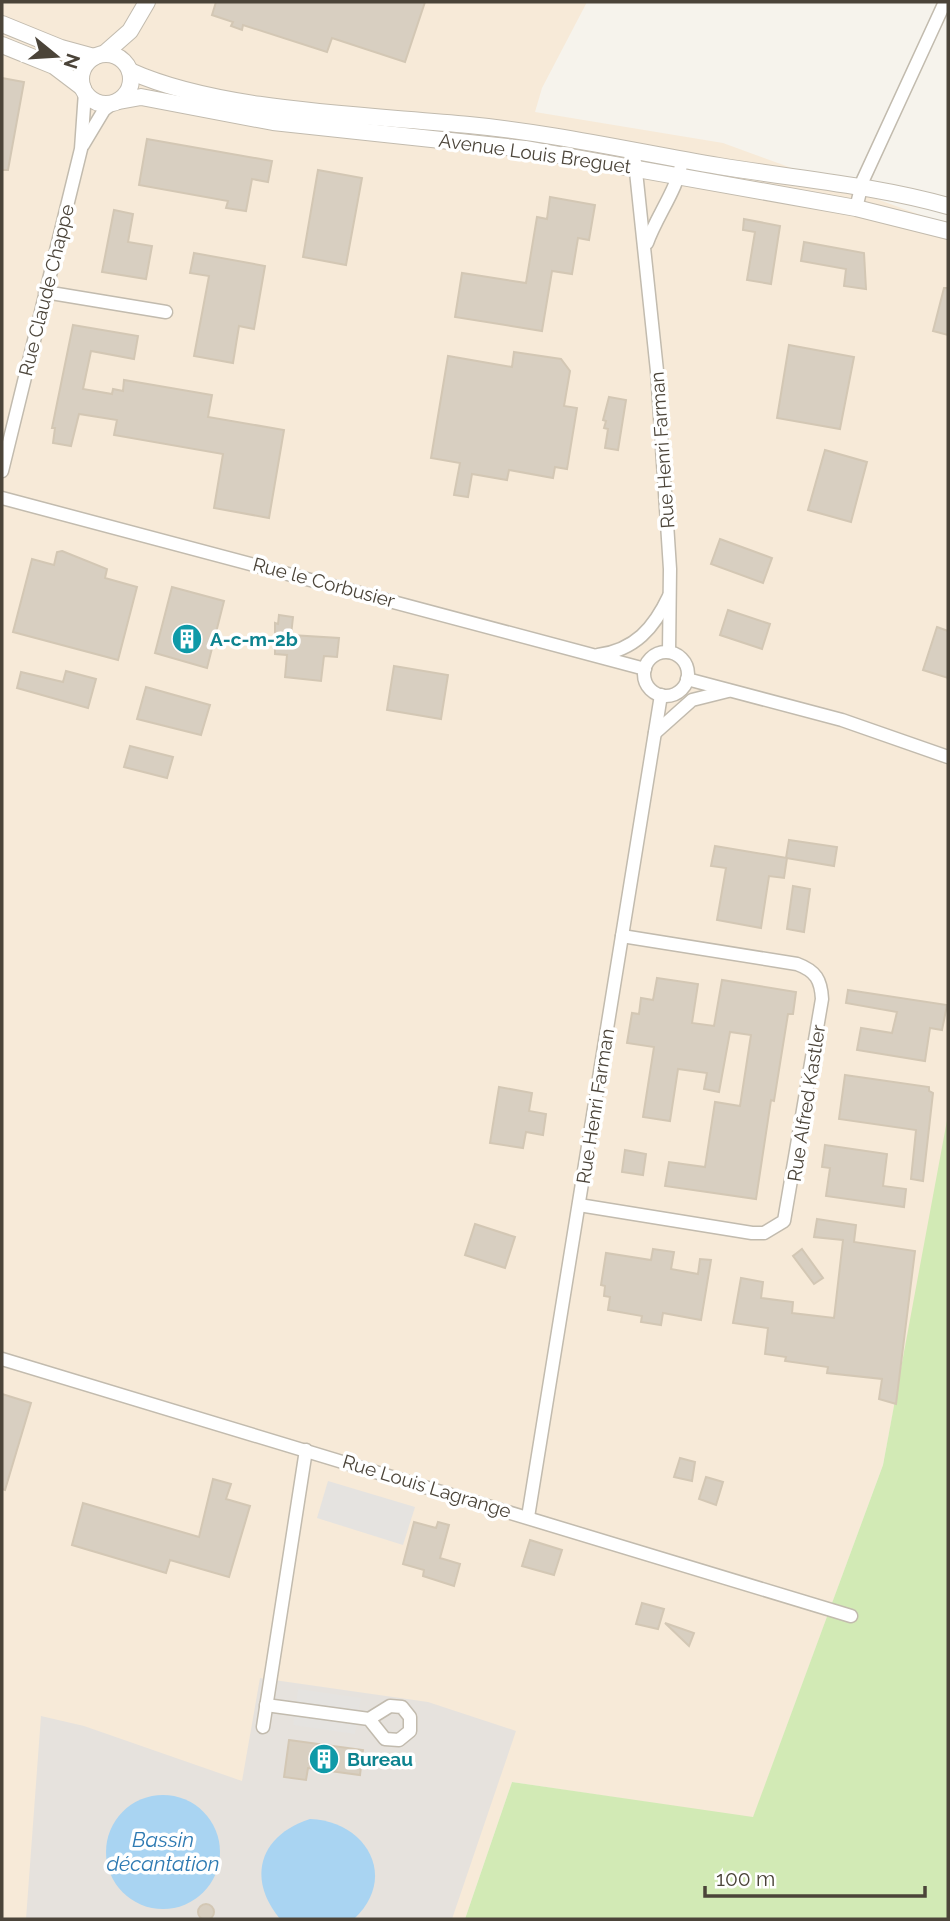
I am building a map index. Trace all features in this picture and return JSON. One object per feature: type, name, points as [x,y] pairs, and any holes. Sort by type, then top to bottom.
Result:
[{"type":"street","points":[[856,208],[861,187],[945,2]]},
{"type":"street","points":[[84,90],[82,74],[100,55],[130,31],[145,5]]},
{"type":"street","points":[[2,45],[54,66],[101,103],[117,101],[130,88],[131,45],[145,5]]},
{"type":"street","points":[[2,24],[61,48],[120,57],[130,70]]},
{"type":"street","name":"Avenue Louis Breguet","points":[[130,70],[166,86],[240,100],[515,130],[948,231]]},
{"type":"street","name":"Rue Claude Chappe","points":[[2,471],[81,149],[84,90]]},
{"type":"street","name":"Avenue Louis Breguet","points":[[117,101],[141,97],[273,122],[635,159]]},
{"type":"street","name":"Rue Claude Chappe","points":[[81,149],[104,110],[117,101]]},
{"type":"street","name":"Rue Henri Farman","points":[[635,159],[657,370],[670,594],[669,652]]},
{"type":"street","name":"Avenue Louis Breguet","points":[[681,167],[861,187],[948,206]]},
{"type":"street","name":"Rue Henri Farman","points":[[646,247],[655,221],[681,167]]},
{"type":"street","points":[[46,292],[166,312]]},
{"type":"street","name":"Rue le Corbusier","points":[[2,498],[645,669]]},
{"type":"street","points":[[594,656],[619,649],[643,637],[659,618],[670,594]]},
{"type":"street","points":[[669,652],[684,662],[687,679],[676,693],[662,695],[649,687],[645,669],[654,656],[669,652]]},
{"type":"street","points":[[687,679],[842,720],[948,757]]},
{"type":"street","points":[[655,733],[692,701],[732,691]]},
{"type":"street","name":"Rue Henri Farman","points":[[528,1517],[662,695]]},
{"type":"street","name":"Rue Alfred Kastler","points":[[579,1205],[752,1233],[764,1233],[775,1227],[788,1213],[816,1039],[822,999],[818,977],[810,969],[797,964],[622,936]]},
{"type":"street","name":"Rue Louis Lagrange","points":[[2,1359],[851,1616]]},
{"type":"street","points":[[262,1727],[306,1450]]},
{"type":"street","points":[[267,1705],[369,1719]]},
{"type":"shaded area","points":[[2,2],[587,2],[542,88],[535,112],[723,143],[948,225],[948,1124],[883,1465],[753,1818],[512,1782],[465,1919],[2,1919]]},
{"type":"shaded area","points":[[328,1481],[415,1507],[403,1545],[317,1518]]},
{"type":"shaded area","points":[[260,1678],[428,1702],[516,1731],[452,1919],[26,1919],[41,1716],[84,1726],[242,1781]]},
{"type":"shaded area","points":[[298,1689],[361,1698],[355,1734],[293,1725]]},
{"type":"green space","points":[[948,1115],[948,1919],[465,1919],[512,1782],[753,1817],[883,1465]]},
{"type":"water","name":"Bassin décantation","points":[[163,1795],[185,1800],[203,1812],[215,1830],[220,1852],[215,1874],[203,1892],[185,1904],[163,1909],[141,1904],[123,1892],[111,1874],[106,1852],[111,1830],[123,1812],[141,1800]]},
{"type":"water","name":"Bassin décantation","points":[[310,1819],[330,1822],[347,1830],[360,1840],[370,1854],[375,1869],[374,1886],[367,1903],[354,1919],[280,1919],[269,1904],[261,1874],[270,1847],[293,1826]]},
{"type":"building","points":[[216,2],[425,2],[405,62],[332,38],[327,52],[243,25],[242,30],[231,26],[233,22],[212,15]]},
{"type":"building","points":[[2,78],[24,82],[8,170],[2,170]]},
{"type":"building","points":[[147,139],[272,161],[268,182],[252,179],[246,211],[226,208],[228,201],[139,185]]},
{"type":"building","points":[[318,170],[362,178],[346,265],[303,257]]},
{"type":"building","points":[[550,197],[595,205],[589,240],[578,238],[572,274],[552,271],[542,331],[455,317],[462,273],[526,283],[537,217],[547,219]]},
{"type":"building","points":[[114,210],[133,214],[128,242],[152,246],[146,279],[102,272]]},
{"type":"building","points":[[744,219],[780,226],[771,284],[747,280],[755,232],[743,230]]},
{"type":"building","points":[[804,242],[864,253],[866,289],[844,286],[846,269],[801,261]]},
{"type":"building","points":[[194,253],[265,266],[254,329],[239,326],[233,363],[194,356],[209,276],[190,273]]},
{"type":"building","points":[[944,288],[948,288],[948,335],[933,331]]},
{"type":"building","points":[[73,325],[138,336],[134,359],[91,351],[83,389],[112,394],[113,389],[123,391],[124,380],[212,395],[208,417],[284,430],[269,518],[214,508],[223,454],[114,435],[117,420],[79,414],[71,446],[53,443],[55,428],[52,428]]},
{"type":"building","points":[[789,345],[854,357],[840,429],[777,418]]},
{"type":"building","points":[[514,352],[561,359],[570,371],[564,406],[577,408],[567,469],[555,467],[553,478],[509,470],[507,480],[472,474],[468,497],[454,495],[460,463],[431,458],[448,356],[512,367]]},
{"type":"building","points":[[609,397],[626,400],[618,450],[605,448],[608,429],[604,428],[606,421],[603,420]]},
{"type":"building","points":[[825,450],[867,462],[851,522],[808,510]]},
{"type":"building","points":[[720,539],[772,558],[763,583],[711,564]]},
{"type":"building","points":[[62,551],[107,569],[105,578],[137,587],[118,660],[13,632],[32,559],[54,565],[57,552]]},
{"type":"building","name":"A-c-m-2b","points":[[172,587],[224,601],[207,668],[155,653]]},
{"type":"building","points":[[728,610],[770,624],[762,649],[720,635]]},
{"type":"building","points":[[279,615],[293,617],[291,635],[339,638],[337,657],[324,656],[321,681],[285,677],[287,655],[275,654],[275,623],[278,624]]},
{"type":"building","points":[[937,627],[948,631],[948,678],[923,670]]},
{"type":"building","points":[[394,666],[448,675],[441,719],[387,710]]},
{"type":"building","points":[[66,671],[96,679],[88,708],[17,688],[21,672],[63,682]]},
{"type":"building","points":[[146,687],[210,705],[201,735],[137,719]]},
{"type":"building","points":[[130,746],[173,757],[167,778],[124,767]]},
{"type":"building","points":[[789,840],[837,847],[834,866],[786,858]]},
{"type":"building","points":[[715,846],[787,858],[784,878],[769,876],[761,928],[717,920],[726,868],[711,866]]},
{"type":"building","points":[[793,886],[810,889],[804,932],[787,929]]},
{"type":"building","points":[[657,978],[698,984],[692,1023],[714,1026],[722,980],[796,992],[793,1014],[788,1014],[774,1101],[771,1100],[756,1199],[665,1186],[669,1162],[705,1167],[715,1102],[740,1106],[751,1035],[730,1032],[719,1092],[704,1089],[707,1073],[678,1069],[670,1121],[643,1117],[654,1047],[627,1043],[632,1013],[639,1014],[641,998],[653,1000]]},
{"type":"building","points":[[848,990],[947,1005],[942,1030],[930,1028],[925,1061],[857,1050],[861,1028],[892,1033],[897,1012],[846,1003]]},
{"type":"building","points":[[845,1075],[929,1087],[929,1091],[933,1093],[923,1181],[911,1179],[916,1130],[839,1119]]},
{"type":"building","points":[[499,1087],[532,1093],[529,1111],[546,1114],[543,1135],[526,1132],[523,1148],[490,1143]]},
{"type":"building","points":[[825,1145],[887,1154],[883,1186],[906,1189],[904,1207],[826,1196],[830,1168],[822,1167]]},
{"type":"building","points":[[625,1150],[646,1154],[643,1175],[622,1172]]},
{"type":"building","points":[[817,1219],[856,1225],[854,1242],[915,1251],[896,1404],[879,1399],[882,1379],[827,1373],[828,1367],[785,1361],[786,1357],[765,1354],[768,1328],[733,1323],[741,1278],[763,1282],[761,1298],[793,1302],[792,1313],[834,1318],[843,1240],[814,1237]]},
{"type":"building","points":[[475,1224],[515,1237],[505,1268],[465,1255]]},
{"type":"building","points":[[653,1249],[674,1252],[671,1269],[698,1274],[700,1259],[711,1260],[701,1320],[663,1313],[661,1325],[641,1322],[642,1316],[608,1310],[610,1297],[604,1296],[605,1286],[601,1285],[606,1253],[651,1260]]},
{"type":"building","points":[[802,1249],[823,1278],[814,1284],[793,1256]]},
{"type":"building","points":[[2,1394],[31,1403],[5,1490],[2,1489]]},
{"type":"building","points":[[680,1458],[695,1462],[692,1481],[674,1477]]},
{"type":"building","points":[[706,1477],[723,1482],[716,1505],[699,1499]]},
{"type":"building","points":[[213,1479],[231,1484],[226,1499],[250,1506],[229,1577],[170,1560],[166,1573],[72,1545],[83,1503],[199,1537]]},
{"type":"building","points":[[414,1522],[436,1528],[438,1522],[449,1525],[440,1558],[460,1564],[454,1586],[423,1576],[424,1570],[403,1564]]},
{"type":"building","points":[[530,1540],[562,1550],[554,1575],[522,1566]]},
{"type":"building","points":[[642,1603],[664,1609],[658,1629],[636,1624]]},
{"type":"building","points":[[665,1623],[694,1633],[689,1646]]},
{"type":"building","name":"Bureau","points":[[289,1740],[363,1750],[360,1775],[308,1768],[306,1780],[284,1777]]},
{"type":"building","points":[[203,1904],[209,1904],[214,1912],[212,1918],[203,1920],[198,1915],[198,1909]]},
{"type":"place","name":"A-c-m-2b","points":[[187,639]]},
{"type":"place","name":"Bureau","points":[[324,1759]]}]
